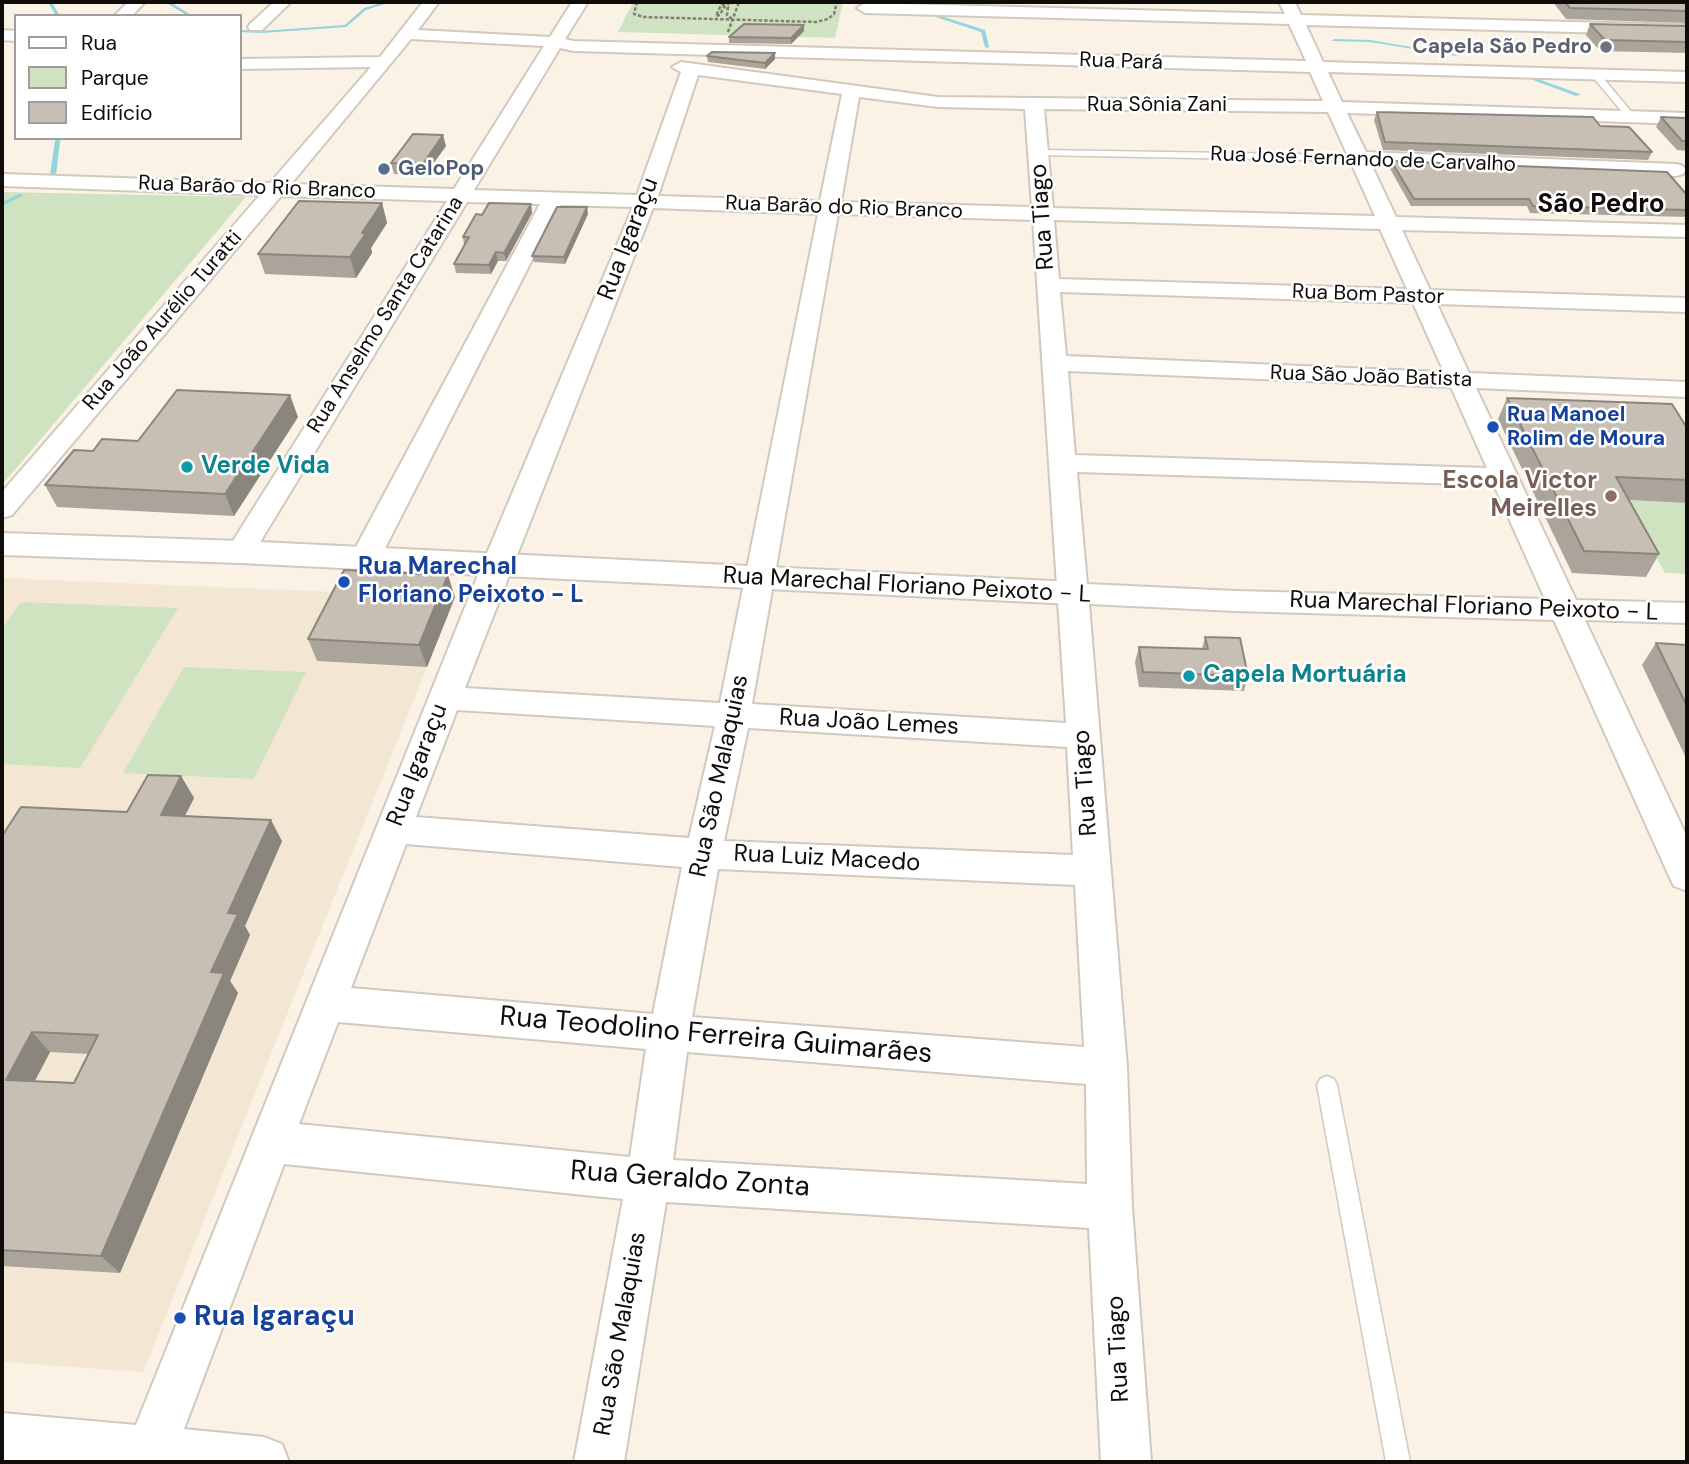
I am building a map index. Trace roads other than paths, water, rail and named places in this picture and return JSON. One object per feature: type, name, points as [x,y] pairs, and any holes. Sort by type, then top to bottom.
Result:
[{"type":"street","points":[[256,27],[283,2]]},
{"type":"street","name":"Rua João Aurélio Turatti","points":[[2,509],[385,62],[431,2]]},
{"type":"street","name":"Rua Anselmo Santa Catarina","points":[[240,552],[580,2]]},
{"type":"street","points":[[1287,2],[1687,876]]},
{"type":"street","points":[[1540,10],[1584,61]]},
{"type":"street","points":[[861,27],[1295,19],[1687,30]]},
{"type":"street","name":"Rua Pará","points":[[406,34],[555,42],[573,46],[645,44],[861,27],[1316,63],[1584,61],[1687,69]]},
{"type":"street","name":"Rua Sônia Zani","points":[[645,44],[653,59],[691,69],[938,102],[1335,107],[1687,118]]},
{"type":"street","name":"Rua Pará","points":[[1584,61],[1687,78]]},
{"type":"street","points":[[242,64],[385,62]]},
{"type":"street","name":"Rua Igaraçu","points":[[148,1457],[497,565],[645,203],[691,69]]},
{"type":"street","name":"Rua São Malaquias","points":[[599,1462],[648,1180],[670,1033],[703,853],[734,715],[851,92]]},
{"type":"street","name":"Rua Tiago","points":[[1034,104],[1093,871],[1126,1462]]},
{"type":"street","points":[[1631,117],[1684,174]]},
{"type":"street","name":"Rua José Fernando de Carvalho","points":[[1359,158],[1684,174]]},
{"type":"street","name":"Rua Barão do Rio Branco","points":[[2,180],[645,203],[1687,231]]},
{"type":"street","points":[[365,558],[553,199]]},
{"type":"street","name":"Rua Bom Pastor","points":[[1048,285],[1687,306]]},
{"type":"street","name":"Rua São João Batista","points":[[1054,363],[1687,389]]},
{"type":"street","points":[[1062,463],[1506,477]]},
{"type":"street","name":"Rua Marechal Floriano Peixoto - L","points":[[2,544],[240,552],[758,580],[1235,601],[1687,613]]},
{"type":"street","name":"Rua João Lemes","points":[[445,698],[1083,736]]},
{"type":"street","name":"Rua Luiz Macedo","points":[[394,829],[703,853],[1093,871]]},
{"type":"street","name":"Rua Teodolino Ferreira Guimarães","points":[[326,1003],[1106,1067]]},
{"type":"street","name":"Rua Geraldo Zonta","points":[[271,1142],[648,1180],[1110,1207]]},
{"type":"street","points":[[2,1438],[148,1457],[264,1462]]},
{"type":"lane","points":[[1584,61],[1631,117]]},
{"type":"lane","name":"Rua José Fernando de Carvalho","points":[[1038,153],[1359,158]]},
{"type":"lane","points":[[1327,1085],[1398,1462]]},
{"type":"waterway","points":[[55,2],[51,4],[57,14]]},
{"type":"waterway","points":[[167,2],[188,14]]},
{"type":"waterway","points":[[242,31],[346,26],[365,9],[389,2]]},
{"type":"waterway","points":[[925,12],[983,31],[987,47]]},
{"type":"waterway","points":[[1334,40],[1370,41],[1456,55]]},
{"type":"waterway","points":[[1535,79],[1578,95]]},
{"type":"waterway","points":[[53,175],[59,140]]},
{"type":"waterway","points":[[2,204],[21,195]]},
{"type":"place","name":"Capela São Pedro","points":[[1606,47]]},
{"type":"place","name":"GeloPop","points":[[384,169]]},
{"type":"place","name":"Rua Manoel Rolim de Moura","points":[[1493,427]]},
{"type":"place","name":"Verde Vida","points":[[187,467]]},
{"type":"place","name":"Escola Victor Meirelles","points":[[1611,496]]},
{"type":"place","name":"Rua Marechal Floriano Peixoto - L","points":[[344,582]]},
{"type":"place","name":"Capela Mortuária","points":[[1189,676]]},
{"type":"place","name":"Rua Igaraçu","points":[[180,1318]]},
{"type":"district","name":"São Pedro","points":[[1601,205]]}]
